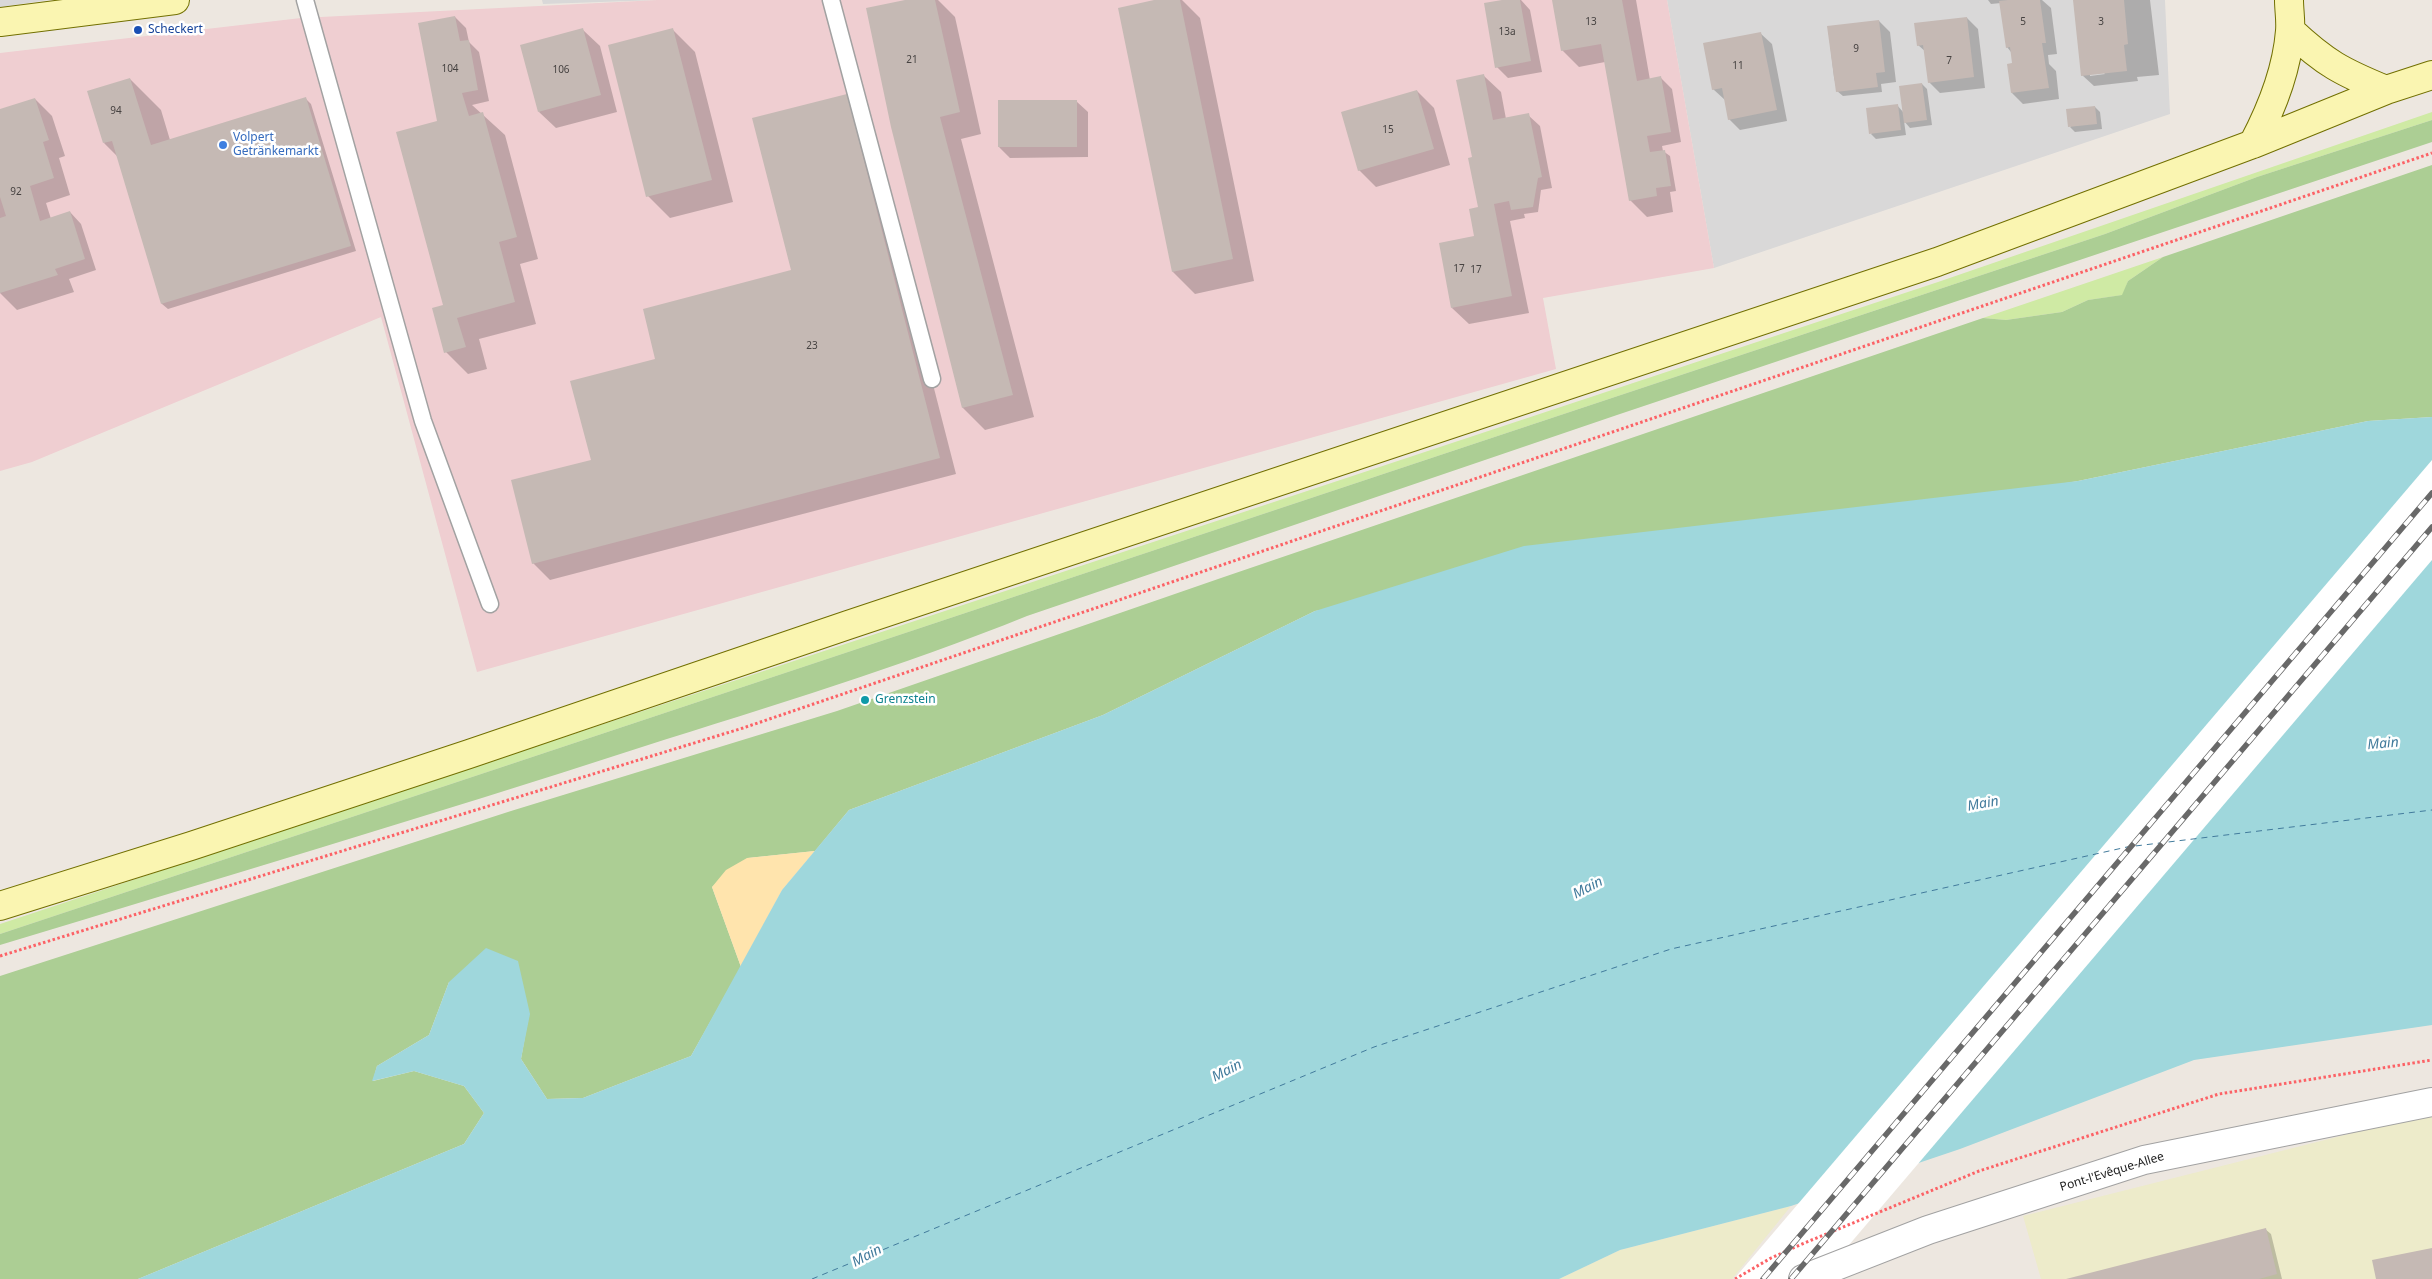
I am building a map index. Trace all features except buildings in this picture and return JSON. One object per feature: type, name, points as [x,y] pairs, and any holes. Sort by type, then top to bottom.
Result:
[{"type":"main road","points":[[0,22],[175,0]]},
{"type":"main road","points":[[2253,144],[2273,105],[2290,30],[2289,0]]},
{"type":"main road","points":[[2290,30],[2317,56],[2344,73],[2386,90]]},
{"type":"main road","points":[[0,906],[191,846],[469,754],[848,624],[1937,262],[2253,144],[2386,90],[2432,75]]},
{"type":"street","name":"Pont-l'Evêque-Allee","points":[[1803,1279],[1928,1230],[2144,1160],[2432,1102]]},
{"type":"lane","points":[[305,0],[423,421],[490,604]]},
{"type":"lane","points":[[831,0],[932,379]]},
{"type":"path","points":[[0,956],[743,728],[2432,153]]},
{"type":"shaded area","points":[[0,0],[48,0],[0,7]]},
{"type":"shaded area","points":[[542,0],[658,0],[543,4]]},
{"type":"shaded area","points":[[658,0],[1667,0],[1714,268],[1543,298],[1556,369],[477,672],[381,317],[32,462],[0,471],[0,53],[301,18]]},
{"type":"shaded area","points":[[1667,0],[2165,0],[2170,114],[1714,268]]},
{"type":"shaded area","points":[[2432,1113],[2432,1279],[2041,1279],[2023,1216]]},
{"type":"shaded area","points":[[1791,1206],[1732,1279],[1559,1279],[1620,1250]]},
{"type":"green space","points":[[2432,112],[2432,120],[2257,177],[2105,234],[0,934],[0,924],[1938,282]]},
{"type":"green space","points":[[2432,120],[2432,142],[1617,415],[1027,616],[884,669],[482,798],[0,945],[0,934],[2105,234],[2257,177]]},
{"type":"green space","points":[[2432,165],[2432,417],[2368,421],[2078,481],[1315,611],[1103,715],[849,810],[815,851],[748,858],[712,887],[741,967],[691,1056],[583,1098],[547,1099],[521,1059],[529,1014],[449,982],[429,1035],[377,1066],[373,1081],[414,1071],[464,1086],[484,1113],[464,1144],[138,1279],[0,1279],[0,976],[511,811],[837,711],[1983,318],[2006,320],[2062,312],[2088,300],[2122,295],[2128,281],[2163,257]]},
{"type":"green space","points":[[2163,257],[2128,281],[2123,295],[2088,300],[2062,312],[2006,320],[1983,318]]},
{"type":"sand","points":[[815,851],[782,890],[741,967],[712,887],[726,870],[747,858]]},
{"type":"water","name":"Main","points":[[2432,417],[2432,1025],[2194,1060],[1960,1149],[1791,1206],[1620,1250],[1559,1279],[138,1279],[464,1144],[484,1113],[464,1086],[414,1071],[372,1081],[377,1066],[429,1035],[449,982],[486,948],[518,961],[530,1014],[521,1059],[547,1099],[583,1098],[691,1056],[782,890],[849,810],[1103,715],[1315,611],[1524,546],[2078,481],[2368,421]]},
{"type":"pier","points":[[2432,460],[2432,560],[1820,1279],[1734,1279]]},
{"type":"ferry route","points":[[812,1279],[1374,1047],[1671,949],[2127,847],[2432,810]]},
{"type":"railway","points":[[1763,1279],[2432,493]]},
{"type":"railway","points":[[1791,1279],[2432,527]]},
{"type":"place","name":"Scheckert","points":[[138,30]]},
{"type":"place","name":"Volpert Getränkemarkt","points":[[223,145]]},
{"type":"place","name":"Grenzstein","points":[[865,700]]}]
